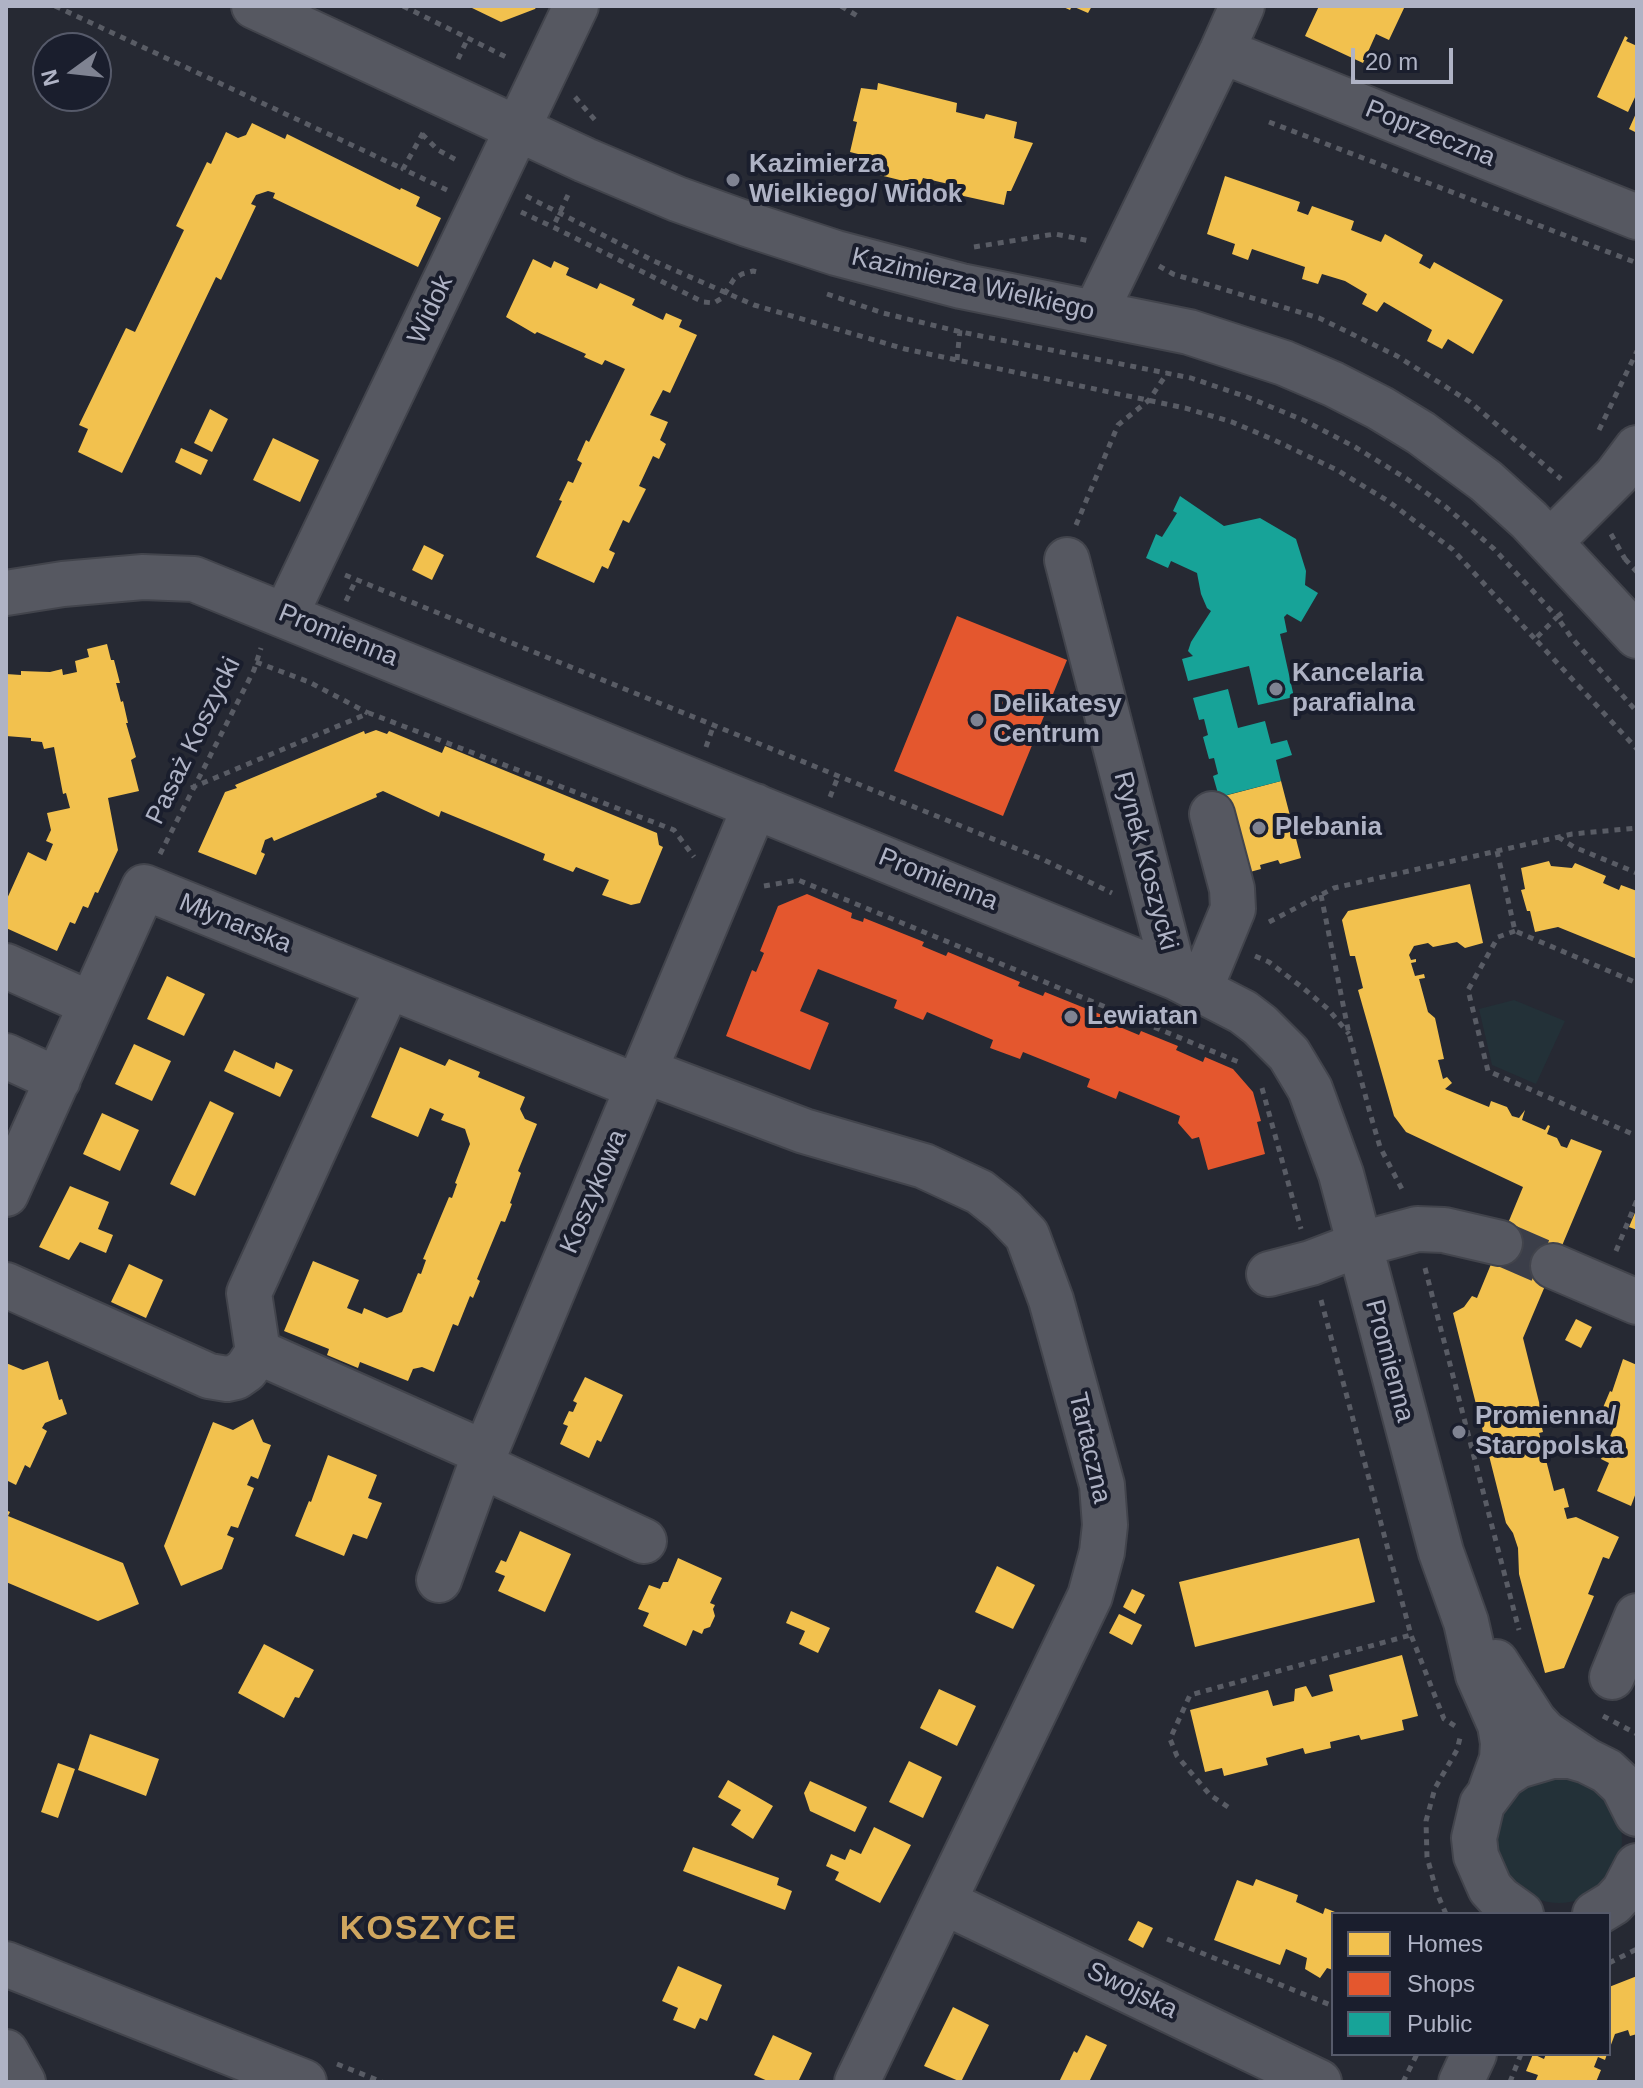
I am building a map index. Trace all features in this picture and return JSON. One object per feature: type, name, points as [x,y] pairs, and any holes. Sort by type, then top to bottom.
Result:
[{"type":"street","name":"Kazimierza Wielkiego","points":[[254,6],[585,160],[677,199],[836,253],[961,286],[1189,332],[1240,347],[1333,384],[1380,408],[1452,454],[1507,499],[1637,636]]},
{"type":"street","name":"Widok","points":[[280,612],[311,561],[576,6]]},
{"type":"street","points":[[1095,313],[1242,6]]},
{"type":"street","name":"Poprzeczna","points":[[1222,51],[1637,217]]},
{"type":"street","points":[[1550,542],[1616,476],[1617,441]]},
{"type":"street","name":"Rynek Koszycki","points":[[1067,560],[1162,926],[1187,983]]},
{"type":"street","name":"Promienna","points":[[6,593],[143,577],[194,579],[1187,983],[1243,1012],[1260,1025],[1289,1054],[1319,1109],[1341,1174],[1441,1552],[1466,1622],[1478,1675],[1500,1725],[1502,1759],[1482,1804],[1474,1838],[1481,1872],[1502,1905]]},
{"type":"street","name":"Koszykowa","points":[[439,1580],[483,1459],[755,806]]},
{"type":"street","points":[[1187,983],[1221,943],[1231,917],[1233,895],[1212,814]]},
{"type":"street","name":"Młynarska","points":[[10,1175],[58,1080],[144,887],[388,987],[642,1079]]},
{"type":"street","points":[[6,966],[91,1004]]},
{"type":"street","points":[[6,1285],[209,1376],[227,1379],[246,1370],[258,1352],[249,1293],[388,987]]},
{"type":"street","points":[[6,1056],[58,1080]]},
{"type":"street","name":"Tartaczna","points":[[642,1079],[924,1166],[980,1192],[1004,1211],[1027,1235],[1051,1300],[1102,1485],[1105,1515],[1102,1552],[1090,1596],[857,2082]]},
{"type":"street","points":[[1269,1274],[1417,1229],[1444,1230],[1500,1243]]},
{"type":"street","points":[[1553,1266],[1619,1294]]},
{"type":"street","points":[[258,1352],[483,1459],[644,1541]]},
{"type":"street","points":[[1612,1677],[1637,1616]]},
{"type":"street","name":"Promienna","points":[[1466,1622],[1486,1644],[1534,1721],[1545,1733],[1607,1771],[1623,1786],[1637,1814]]},
{"type":"street","points":[[1491,1789],[1510,1771],[1534,1759],[1570,1756],[1587,1761]]},
{"type":"street","points":[[1610,1911],[1637,1866]]},
{"type":"street","name":"Swojska","points":[[944,1902],[1319,2082]]},
{"type":"street","points":[[6,1964],[304,2082]]},
{"type":"street","points":[[6,2052],[23,2082]]},
{"type":"path","points":[[55,6],[403,169]]},
{"type":"path","points":[[403,6],[468,38]]},
{"type":"path","points":[[841,6],[859,17]]},
{"type":"path","points":[[1269,122],[1637,263]]},
{"type":"path","points":[[422,134],[438,150],[492,180],[654,261],[769,310],[905,349],[1185,408],[1245,427],[1337,470],[1388,501],[1452,549],[1637,749]]},
{"type":"path","points":[[585,160],[553,227],[703,302],[714,303],[742,274],[753,271],[769,275]]},
{"type":"path","points":[[826,294],[883,313],[948,329],[1191,378],[1303,420],[1407,479],[1446,507],[1494,549],[1557,617],[1535,639]]},
{"type":"path","points":[[1617,441],[1637,351]]},
{"type":"path","points":[[1067,560],[1080,511],[1118,425],[1149,400]]},
{"type":"path","points":[[1625,559],[1637,572]]},
{"type":"path","points":[[311,561],[1042,859],[1136,905],[1162,926]]},
{"type":"path","name":"Pasaż Koszycki","points":[[144,887],[280,612]]},
{"type":"path","points":[[256,662],[309,682],[369,713],[674,830],[701,867],[748,890],[798,880],[1245,1064]]},
{"type":"path","points":[[191,788],[369,713]]},
{"type":"path","points":[[1221,943],[1334,888],[1558,837],[1637,828]]},
{"type":"path","points":[[1558,837],[1574,847],[1637,873]]},
{"type":"path","points":[[1497,851],[1515,931]]},
{"type":"path","points":[[1321,895],[1349,1034],[1380,1147],[1410,1205],[1417,1229],[1430,1293],[1519,1631]]},
{"type":"path","points":[[1637,983],[1515,931],[1498,937],[1468,990],[1488,1071],[1637,1136]]},
{"type":"path","points":[[1221,943],[1269,962],[1328,1009],[1349,1034]]},
{"type":"path","points":[[1259,1078],[1411,1635],[1444,1719],[1462,1731]]},
{"type":"path","points":[[1619,1294],[1637,1200]]},
{"type":"path","points":[[1228,1807],[1210,1795],[1177,1756],[1170,1739],[1190,1695],[1411,1635]]},
{"type":"path","points":[[1167,1939],[1331,2005]]},
{"type":"path","points":[[1611,1962],[1637,1949]]},
{"type":"path","points":[[1403,2082],[1416,2056]]},
{"type":"path","points":[[1510,2082],[1520,2056]]},
{"type":"shaded area","points":[[1514,1000],[1565,1021],[1536,1084],[1492,1065],[1479,1009]]},
{"type":"shaded area","points":[[1559,1777],[1583,1782],[1604,1795],[1617,1816],[1622,1840],[1617,1864],[1604,1885],[1583,1898],[1559,1903],[1535,1898],[1514,1885],[1501,1864],[1496,1840],[1501,1816],[1514,1795],[1535,1782]]},
{"type":"building: Homes","points":[[537,6],[501,22],[472,8]]},
{"type":"building: Homes","points":[[1072,6],[1092,6],[1088,13]]},
{"type":"building: Homes","points":[[1319,6],[1405,6],[1389,40],[1376,34],[1363,63],[1305,36]]},
{"type":"building: Homes","points":[[1625,36],[1628,38],[1626,41],[1637,46],[1637,93],[1628,112],[1597,97]]},
{"type":"building: Homes","points":[[878,83],[957,103],[956,112],[984,119],[986,114],[1017,122],[1014,138],[1033,143],[1011,191],[1007,191],[1004,205],[959,195],[961,187],[923,178],[920,185],[855,169],[858,154],[850,152],[861,88],[877,90]]},
{"type":"building: Homes","points":[[1637,111],[1637,133],[1629,129]]},
{"type":"building: Homes","points":[[252,123],[285,139],[287,134],[420,197],[416,206],[441,218],[418,267],[273,198],[275,193],[268,191],[256,195],[251,204],[256,206],[221,280],[216,277],[122,473],[78,452],[88,429],[79,425],[126,328],[135,332],[184,230],[176,226],[207,162],[211,164],[226,132],[238,138],[246,135]]},
{"type":"building: Homes","points":[[1225,176],[1300,202],[1297,211],[1308,215],[1312,206],[1354,221],[1351,230],[1381,242],[1385,234],[1423,255],[1419,263],[1430,269],[1434,262],[1503,300],[1473,354],[1448,339],[1442,349],[1427,341],[1432,330],[1384,302],[1377,312],[1362,304],[1367,294],[1345,281],[1322,274],[1318,284],[1302,279],[1305,267],[1252,249],[1248,260],[1232,254],[1235,244],[1207,234]]},
{"type":"building: Homes","points":[[533,259],[551,268],[554,261],[569,268],[566,275],[597,289],[600,283],[635,299],[632,305],[663,320],[666,313],[682,320],[679,327],[697,335],[670,393],[663,390],[650,415],[668,422],[660,440],[666,444],[659,459],[653,456],[639,486],[646,489],[629,523],[623,520],[609,550],[615,553],[608,569],[602,566],[594,583],[536,557],[568,481],[573,483],[582,463],[577,460],[586,440],[589,442],[625,369],[605,360],[602,365],[584,357],[586,354],[537,332],[535,334],[506,317]]},
{"type":"building: Homes","points":[[210,409],[228,419],[212,452],[194,443]]},
{"type":"building: Homes","points":[[273,438],[319,460],[300,502],[253,480]]},
{"type":"building: Homes","points":[[181,448],[208,460],[201,475],[175,462]]},
{"type":"building: Homes","points":[[424,545],[444,555],[432,580],[412,570]]},
{"type":"building: Homes","points":[[107,644],[120,683],[116,683],[136,757],[131,760],[139,791],[108,798],[118,850],[98,893],[95,892],[88,908],[83,906],[75,924],[70,922],[57,951],[6,928],[6,901],[28,852],[46,861],[53,844],[46,841],[51,830],[47,813],[70,808],[66,793],[63,794],[54,747],[44,749],[42,742],[31,741],[31,738],[6,736],[6,674],[62,669],[63,675],[77,672],[75,661],[89,657],[87,649]]},
{"type":"building: Homes","points":[[376,730],[387,734],[389,731],[442,753],[445,746],[657,833],[659,845],[663,847],[640,903],[631,905],[602,895],[609,880],[576,867],[573,872],[543,860],[545,854],[441,811],[439,817],[383,791],[376,794],[377,797],[274,841],[272,837],[265,840],[261,852],[265,854],[256,875],[198,852],[225,792],[237,788],[235,785],[364,731],[365,734]]},
{"type":"building: Homes","name":"Plebania","points":[[1281,781],[1301,858],[1280,864],[1278,860],[1239,875],[1224,796]]},
{"type":"building: Homes","points":[[1549,861],[1551,866],[1572,868],[1575,863],[1606,876],[1603,883],[1619,890],[1621,885],[1637,891],[1637,959],[1558,927],[1535,932],[1521,890],[1525,889],[1521,868]]},
{"type":"building: Homes","points":[[1470,884],[1483,943],[1465,948],[1457,942],[1433,947],[1428,943],[1414,946],[1409,955],[1411,960],[1416,959],[1411,963],[1415,976],[1424,974],[1425,978],[1419,979],[1428,1012],[1435,1018],[1444,1059],[1438,1060],[1443,1079],[1447,1077],[1452,1083],[1445,1089],[1489,1107],[1491,1101],[1507,1107],[1512,1116],[1519,1118],[1525,1110],[1522,1120],[1545,1130],[1550,1126],[1547,1134],[1557,1138],[1561,1146],[1567,1148],[1571,1139],[1602,1151],[1523,1338],[1541,1410],[1538,1411],[1543,1432],[1539,1433],[1554,1491],[1564,1488],[1569,1507],[1564,1508],[1567,1519],[1576,1517],[1619,1537],[1609,1559],[1603,1557],[1588,1594],[1594,1596],[1564,1668],[1545,1673],[1519,1574],[1518,1548],[1506,1523],[1453,1313],[1464,1307],[1472,1296],[1477,1298],[1523,1187],[1406,1132],[1394,1116],[1358,990],[1363,988],[1355,956],[1350,956],[1342,920],[1348,911]]},
{"type":"building: Homes","points":[[167,976],[205,994],[184,1036],[147,1019]]},
{"type":"building: Homes","points":[[134,1044],[171,1061],[152,1101],[115,1084]]},
{"type":"building: Homes","points":[[400,1047],[445,1066],[449,1059],[480,1072],[478,1077],[525,1097],[520,1109],[525,1119],[537,1124],[518,1171],[521,1173],[512,1204],[505,1222],[501,1221],[477,1279],[480,1281],[473,1298],[470,1296],[458,1326],[453,1324],[434,1372],[422,1367],[413,1369],[408,1381],[360,1362],[358,1368],[327,1355],[329,1349],[284,1331],[313,1261],[359,1280],[347,1308],[362,1314],[364,1308],[387,1318],[402,1312],[418,1273],[421,1274],[426,1260],[423,1259],[449,1197],[452,1198],[470,1144],[465,1129],[441,1120],[444,1114],[430,1108],[418,1137],[371,1117]]},
{"type":"building: Homes","points":[[234,1050],[274,1069],[276,1062],[293,1070],[280,1097],[224,1071]]},
{"type":"building: Homes","points":[[210,1101],[234,1113],[195,1196],[170,1184]]},
{"type":"building: Homes","points":[[102,1113],[139,1130],[120,1171],[83,1154]]},
{"type":"building: Homes","points":[[70,1186],[109,1202],[98,1229],[113,1235],[106,1253],[80,1242],[69,1260],[39,1247]]},
{"type":"building: Homes","points":[[1637,1208],[1637,1230],[1629,1227]]},
{"type":"building: Homes","points":[[129,1264],[163,1280],[146,1318],[111,1302]]},
{"type":"building: Homes","points":[[1576,1319],[1592,1327],[1581,1348],[1565,1340]]},
{"type":"building: Homes","points":[[1623,1359],[1637,1365],[1637,1490],[1631,1506],[1597,1491],[1609,1463],[1601,1459],[1618,1417],[1602,1410]]},
{"type":"building: Homes","points":[[48,1361],[59,1400],[62,1399],[67,1414],[45,1423],[42,1428],[47,1431],[30,1468],[25,1465],[16,1485],[6,1480],[6,1363],[23,1370]]},
{"type":"building: Homes","points":[[585,1377],[623,1395],[601,1442],[597,1440],[589,1458],[560,1444],[568,1426],[563,1424],[569,1411],[573,1412],[577,1403],[573,1401]]},
{"type":"building: Homes","points":[[253,1419],[263,1442],[271,1445],[258,1479],[251,1476],[247,1485],[254,1488],[238,1528],[231,1526],[227,1535],[234,1538],[222,1569],[181,1586],[164,1546],[213,1422],[233,1430]]},
{"type":"building: Homes","points":[[328,1455],[377,1475],[368,1498],[382,1503],[367,1539],[353,1534],[344,1556],[295,1536]]},
{"type":"building: Homes","points":[[6,1510],[10,1512],[8,1516],[123,1563],[139,1604],[98,1621],[6,1582]]},
{"type":"building: Homes","points":[[520,1531],[571,1554],[545,1612],[498,1591],[505,1576],[495,1572],[501,1560],[506,1562]]},
{"type":"building: Homes","points":[[1359,1538],[1375,1602],[1195,1647],[1179,1582]]},
{"type":"building: Homes","points":[[678,1558],[722,1578],[710,1603],[715,1605],[715,1616],[710,1627],[704,1629],[702,1634],[693,1630],[686,1646],[643,1626],[649,1613],[638,1609],[649,1585],[660,1589],[663,1582],[668,1582]]},
{"type":"building: Homes","points":[[997,1566],[1035,1585],[1013,1629],[975,1612]]},
{"type":"building: Homes","points":[[1132,1589],[1145,1595],[1135,1614],[1123,1607]]},
{"type":"building: Homes","points":[[791,1611],[830,1628],[818,1653],[799,1644],[805,1631],[786,1623]]},
{"type":"building: Homes","points":[[1119,1614],[1142,1625],[1132,1645],[1109,1633]]},
{"type":"building: Homes","points":[[264,1644],[314,1670],[284,1718],[238,1693]]},
{"type":"building: Homes","points":[[1402,1655],[1418,1716],[1402,1720],[1404,1730],[1361,1740],[1359,1735],[1330,1742],[1331,1748],[1305,1754],[1303,1748],[1266,1758],[1268,1765],[1224,1776],[1222,1768],[1205,1772],[1190,1710],[1268,1690],[1273,1706],[1294,1701],[1295,1689],[1306,1686],[1312,1697],[1333,1691],[1329,1675]]},
{"type":"building: Homes","points":[[939,1689],[976,1706],[957,1746],[920,1728]]},
{"type":"building: Homes","points":[[90,1734],[159,1759],[146,1796],[78,1770]]},
{"type":"building: Homes","points":[[909,1761],[942,1777],[923,1818],[889,1802]]},
{"type":"building: Homes","points":[[58,1763],[75,1769],[58,1818],[41,1812]]},
{"type":"building: Homes","points":[[728,1780],[773,1806],[753,1839],[731,1825],[741,1810],[718,1797]]},
{"type":"building: Homes","points":[[810,1781],[867,1807],[855,1832],[810,1811],[804,1793]]},
{"type":"building: Homes","points":[[874,1827],[911,1845],[880,1903],[835,1880],[839,1872],[826,1866],[831,1854],[845,1860],[850,1849],[861,1854]]},
{"type":"building: Homes","points":[[693,1847],[779,1878],[777,1885],[792,1891],[785,1910],[683,1871]]},
{"type":"building: Homes","points":[[1256,1879],[1298,1895],[1296,1902],[1323,1914],[1325,1908],[1335,1912],[1331,1912],[1331,1969],[1327,1968],[1320,1978],[1305,1969],[1307,1958],[1286,1949],[1280,1965],[1214,1940],[1237,1880],[1253,1886]]},
{"type":"building: Homes","points":[[1138,1921],[1153,1928],[1143,1948],[1128,1940]]},
{"type":"building: Homes","points":[[678,1966],[722,1985],[707,2021],[700,2018],[695,2029],[673,2020],[678,2008],[662,2001]]},
{"type":"building: Homes","points":[[1637,1976],[1637,2034],[1630,2036],[1628,2030],[1615,2034],[1611,2045],[1611,1986]]},
{"type":"building: Homes","points":[[953,2007],[989,2025],[961,2082],[924,2066]]},
{"type":"building: Homes","points":[[773,2035],[812,2053],[798,2082],[770,2082],[754,2075]]},
{"type":"building: Homes","points":[[1086,2035],[1107,2045],[1089,2082],[1059,2082],[1074,2051],[1077,2053]]},
{"type":"building: Homes","points":[[1532,2056],[1544,2059],[1545,2056],[1606,2056],[1605,2060],[1598,2057],[1594,2067],[1601,2070],[1596,2082],[1535,2082],[1538,2075],[1526,2071]]},
{"type":"building: Shops","points":[[957,616],[1067,660],[1003,816],[894,771]]},
{"type":"building: Shops","points":[[807,894],[852,913],[851,918],[863,922],[864,918],[924,942],[922,946],[946,956],[948,952],[1020,982],[1018,986],[1043,996],[1045,992],[1117,1021],[1115,1025],[1139,1035],[1141,1031],[1178,1046],[1176,1050],[1203,1062],[1205,1057],[1233,1069],[1253,1092],[1265,1154],[1208,1170],[1199,1137],[1192,1139],[1178,1123],[1180,1116],[1119,1091],[1116,1099],[1087,1087],[1090,1079],[1023,1052],[1020,1059],[990,1048],[993,1040],[927,1012],[923,1020],[894,1008],[897,1000],[818,969],[800,1011],[829,1023],[810,1070],[726,1036],[752,970],[756,972],[764,953],[760,951],[778,906]]},
{"type":"building: Public","points":[[1180,496],[1224,526],[1260,518],[1296,539],[1306,571],[1305,585],[1318,593],[1301,622],[1287,614],[1284,617],[1287,632],[1280,634],[1294,697],[1258,705],[1249,666],[1188,681],[1182,659],[1193,656],[1188,651],[1191,642],[1211,611],[1201,594],[1197,573],[1171,561],[1168,568],[1146,558],[1156,534],[1162,537],[1177,513],[1173,511]]},
{"type":"building: Public","points":[[1228,689],[1238,728],[1265,721],[1271,744],[1287,740],[1292,755],[1276,760],[1281,781],[1219,797],[1213,776],[1218,774],[1214,758],[1209,759],[1203,737],[1208,735],[1204,719],[1199,720],[1193,698]]},
{"type":"tunnel","points":[[1500,1243],[1553,1266]]},
{"type":"place","name":"Kazimierza Wielkiego/ Widok","points":[[733,180]]},
{"type":"place","name":"Kancelaria parafialna","points":[[1276,689]]},
{"type":"place","name":"Delikatesy Centrum","points":[[977,720]]},
{"type":"place","name":"Plebania","points":[[1259,828]]},
{"type":"place","name":"Lewiatan","points":[[1071,1017]]},
{"type":"place","name":"Promienna/ Staropolska","points":[[1459,1432]]},
{"type":"district","name":"KOSZYCE","points":[[429,1930]]}]
